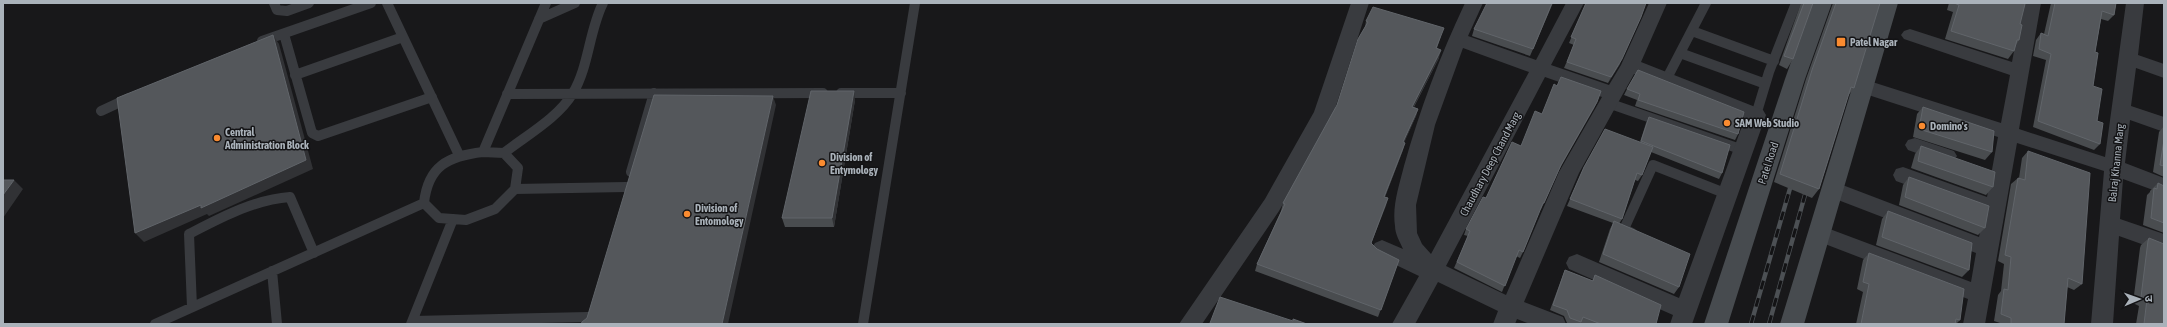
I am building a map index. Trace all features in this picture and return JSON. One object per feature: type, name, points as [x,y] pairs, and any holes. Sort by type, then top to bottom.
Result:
[{"type":"main road","name":"Patel Road","points":[[1716,324],[1795,79],[1822,3]]},
{"type":"main road","points":[[1792,324],[1888,3]]},
{"type":"street","points":[[1190,324],[1272,205],[1324,112],[1360,3]]},
{"type":"street","points":[[1433,271],[1414,250],[1405,229],[1406,202],[1421,137],[1449,56],[1474,3]]},
{"type":"street","name":"Chaudhary Deep Chand Marg","points":[[1403,324],[1433,271],[1575,3]]},
{"type":"street","points":[[1508,315],[1570,172],[1630,65],[1658,3]]},
{"type":"street","points":[[1974,324],[2032,3]]},
{"type":"street","name":"Balraj Khanna Marg","points":[[2102,324],[2111,224],[2114,167],[2135,3]]},
{"type":"street","points":[[1910,35],[2020,71]]},
{"type":"street","points":[[1457,39],[1540,68],[1611,98]]},
{"type":"street","points":[[2129,59],[2164,71]]},
{"type":"street","points":[[1577,263],[1683,318],[1699,260],[1727,194],[1756,115],[1630,65]]},
{"type":"street","points":[[1863,86],[2114,167],[2164,186]]},
{"type":"street","points":[[2122,110],[2164,125]]},
{"type":"street","points":[[1915,145],[2002,175]]},
{"type":"street","points":[[1903,175],[1995,209]]},
{"type":"street","points":[[1832,189],[1988,249]]},
{"type":"street","points":[[2111,224],[2164,243]]},
{"type":"street","points":[[1819,233],[1979,294]]},
{"type":"street","points":[[1382,249],[1464,286],[1508,315],[1555,324]]},
{"type":"lane","points":[[274,3],[276,10],[287,11],[309,3]]},
{"type":"lane","points":[[255,44],[371,3]]},
{"type":"lane","points":[[387,3],[459,155]]},
{"type":"lane","points":[[483,152],[546,3]]},
{"type":"lane","points":[[539,20],[575,3]]},
{"type":"lane","points":[[424,203],[426,186],[438,168],[459,155],[483,152],[504,153],[560,107],[573,94],[580,78],[603,3]]},
{"type":"lane","points":[[863,324],[915,3]]},
{"type":"lane","points":[[1666,80],[1706,3]]},
{"type":"lane","points":[[1756,115],[1763,84],[1774,61],[1796,3]]},
{"type":"lane","points":[[1692,31],[1774,61]]},
{"type":"lane","points":[[284,34],[312,134],[318,136],[432,97]]},
{"type":"lane","points":[[295,75],[403,37]]},
{"type":"lane","points":[[1680,53],[1763,84]]},
{"type":"lane","points":[[515,189],[625,191],[654,93]]},
{"type":"lane","points":[[507,94],[901,93]]},
{"type":"lane","points":[[101,111],[135,96]]},
{"type":"lane","points":[[1611,98],[1743,150]]},
{"type":"lane","points":[[424,203],[439,218],[466,220],[495,209],[515,189],[518,168],[504,153]]},
{"type":"lane","points":[[1645,238],[1624,229],[1653,165],[1727,194]]},
{"type":"lane","points":[[192,307],[189,234],[239,209],[280,197],[290,196],[314,253]]},
{"type":"lane","points":[[155,324],[424,203]]},
{"type":"lane","points":[[453,219],[412,323],[588,317]]},
{"type":"lane","points":[[272,271],[277,324]]},
{"type":"building","points":[[1487,3],[1552,3],[1533,49],[1474,29]]},
{"type":"building","points":[[1586,3],[1646,3],[1622,59],[1611,77],[1567,62],[1576,39],[1571,37]]},
{"type":"building","points":[[1804,3],[1813,3],[1793,59],[1784,56]]},
{"type":"building","points":[[1836,3],[1880,3],[1854,88],[1851,87],[1819,189],[1780,174],[1812,70]]},
{"type":"building","points":[[1954,3],[2025,4],[2020,24],[2022,25],[2019,40],[2017,40],[2014,51],[1951,31],[1959,5]]},
{"type":"building","points":[[2055,3],[2116,3],[2114,15],[2102,11],[2095,52],[2098,53],[2093,86],[2102,89],[2097,121],[2103,123],[2100,144],[2038,121],[2051,54],[2039,49],[2041,33],[2048,36]]},
{"type":"building","points":[[1373,7],[1444,28],[1436,48],[1441,50],[1412,107],[1418,109],[1403,142],[1405,143],[1384,197],[1388,198],[1371,243],[1377,249],[1399,260],[1381,310],[1257,264],[1285,204],[1283,203],[1337,105],[1358,39],[1368,22],[1366,21]]},
{"type":"building","name":"Central Administration Block","points":[[273,35],[306,160],[201,208],[201,205],[135,233],[117,98]]},
{"type":"building","points":[[1638,70],[1744,112],[1738,134],[1638,100],[1640,94],[1627,89]]},
{"type":"building","points":[[1561,77],[1601,91],[1597,102],[1561,165],[1543,203],[1523,252],[1519,250],[1505,286],[1457,262],[1470,231],[1466,229],[1483,197],[1486,198],[1512,142],[1521,146],[1535,111],[1542,114],[1554,84],[1557,86]]},
{"type":"building","name":"Division of Entymology","points":[[811,91],[854,91],[832,218],[782,218]]},
{"type":"building","name":"Division of Entomology","points":[[654,95],[773,96],[722,324],[581,324],[587,318]]},
{"type":"building","points":[[1923,107],[1994,131],[1992,152],[1919,129]]},
{"type":"building","points":[[1649,117],[1730,145],[1722,173],[1641,141]]},
{"type":"building","points":[[1605,129],[1653,147],[1642,175],[1637,173],[1622,219],[1570,199],[1584,167]]},
{"type":"building","points":[[2164,140],[2164,166],[2160,165]]},
{"type":"building","points":[[1921,146],[1995,172],[1993,187],[1918,161]]},
{"type":"building","points":[[2028,151],[2090,173],[2082,284],[2068,278],[2064,324],[2011,324],[2011,318],[2001,314],[2004,289],[2008,290],[2011,257],[2005,255],[2018,178],[2025,180]]},
{"type":"building","points":[[1909,177],[1989,206],[1985,228],[1905,197]]},
{"type":"building","points":[[3,180],[14,180],[3,195]]},
{"type":"building","points":[[2158,183],[2164,186],[2164,223],[2151,218],[2154,188],[2157,189]]},
{"type":"building","points":[[1888,211],[1972,243],[1969,270],[1882,237]]},
{"type":"building","points":[[1614,221],[1690,254],[1679,287],[1603,254]]},
{"type":"building","points":[[2149,238],[2164,244],[2164,324],[2144,324],[2147,299],[2141,297]]},
{"type":"building","points":[[1869,253],[1964,289],[1960,320],[1956,319],[1955,324],[1861,324],[1869,284],[1863,282]]},
{"type":"building","points":[[1565,270],[1593,281],[1595,275],[1661,305],[1656,324],[1601,324],[1583,317],[1581,322],[1570,318],[1567,310],[1553,305]]},
{"type":"building","points":[[1220,297],[1293,321],[1293,319],[1307,324],[1210,323]]},
{"type":"railway","points":[[1751,324],[1793,178]]},
{"type":"railway","points":[[1769,324],[1808,184]]},
{"type":"place","name":"Patel Nagar","points":[[1841,42]]},
{"type":"place","name":"SAM Web Studio","points":[[1727,123]]},
{"type":"place","name":"Domino's","points":[[1922,126]]},
{"type":"place","name":"Central Administration Block","points":[[217,138]]},
{"type":"place","name":"Division of Entymology","points":[[822,163]]},
{"type":"place","name":"Division of Entomology","points":[[687,214]]}]
